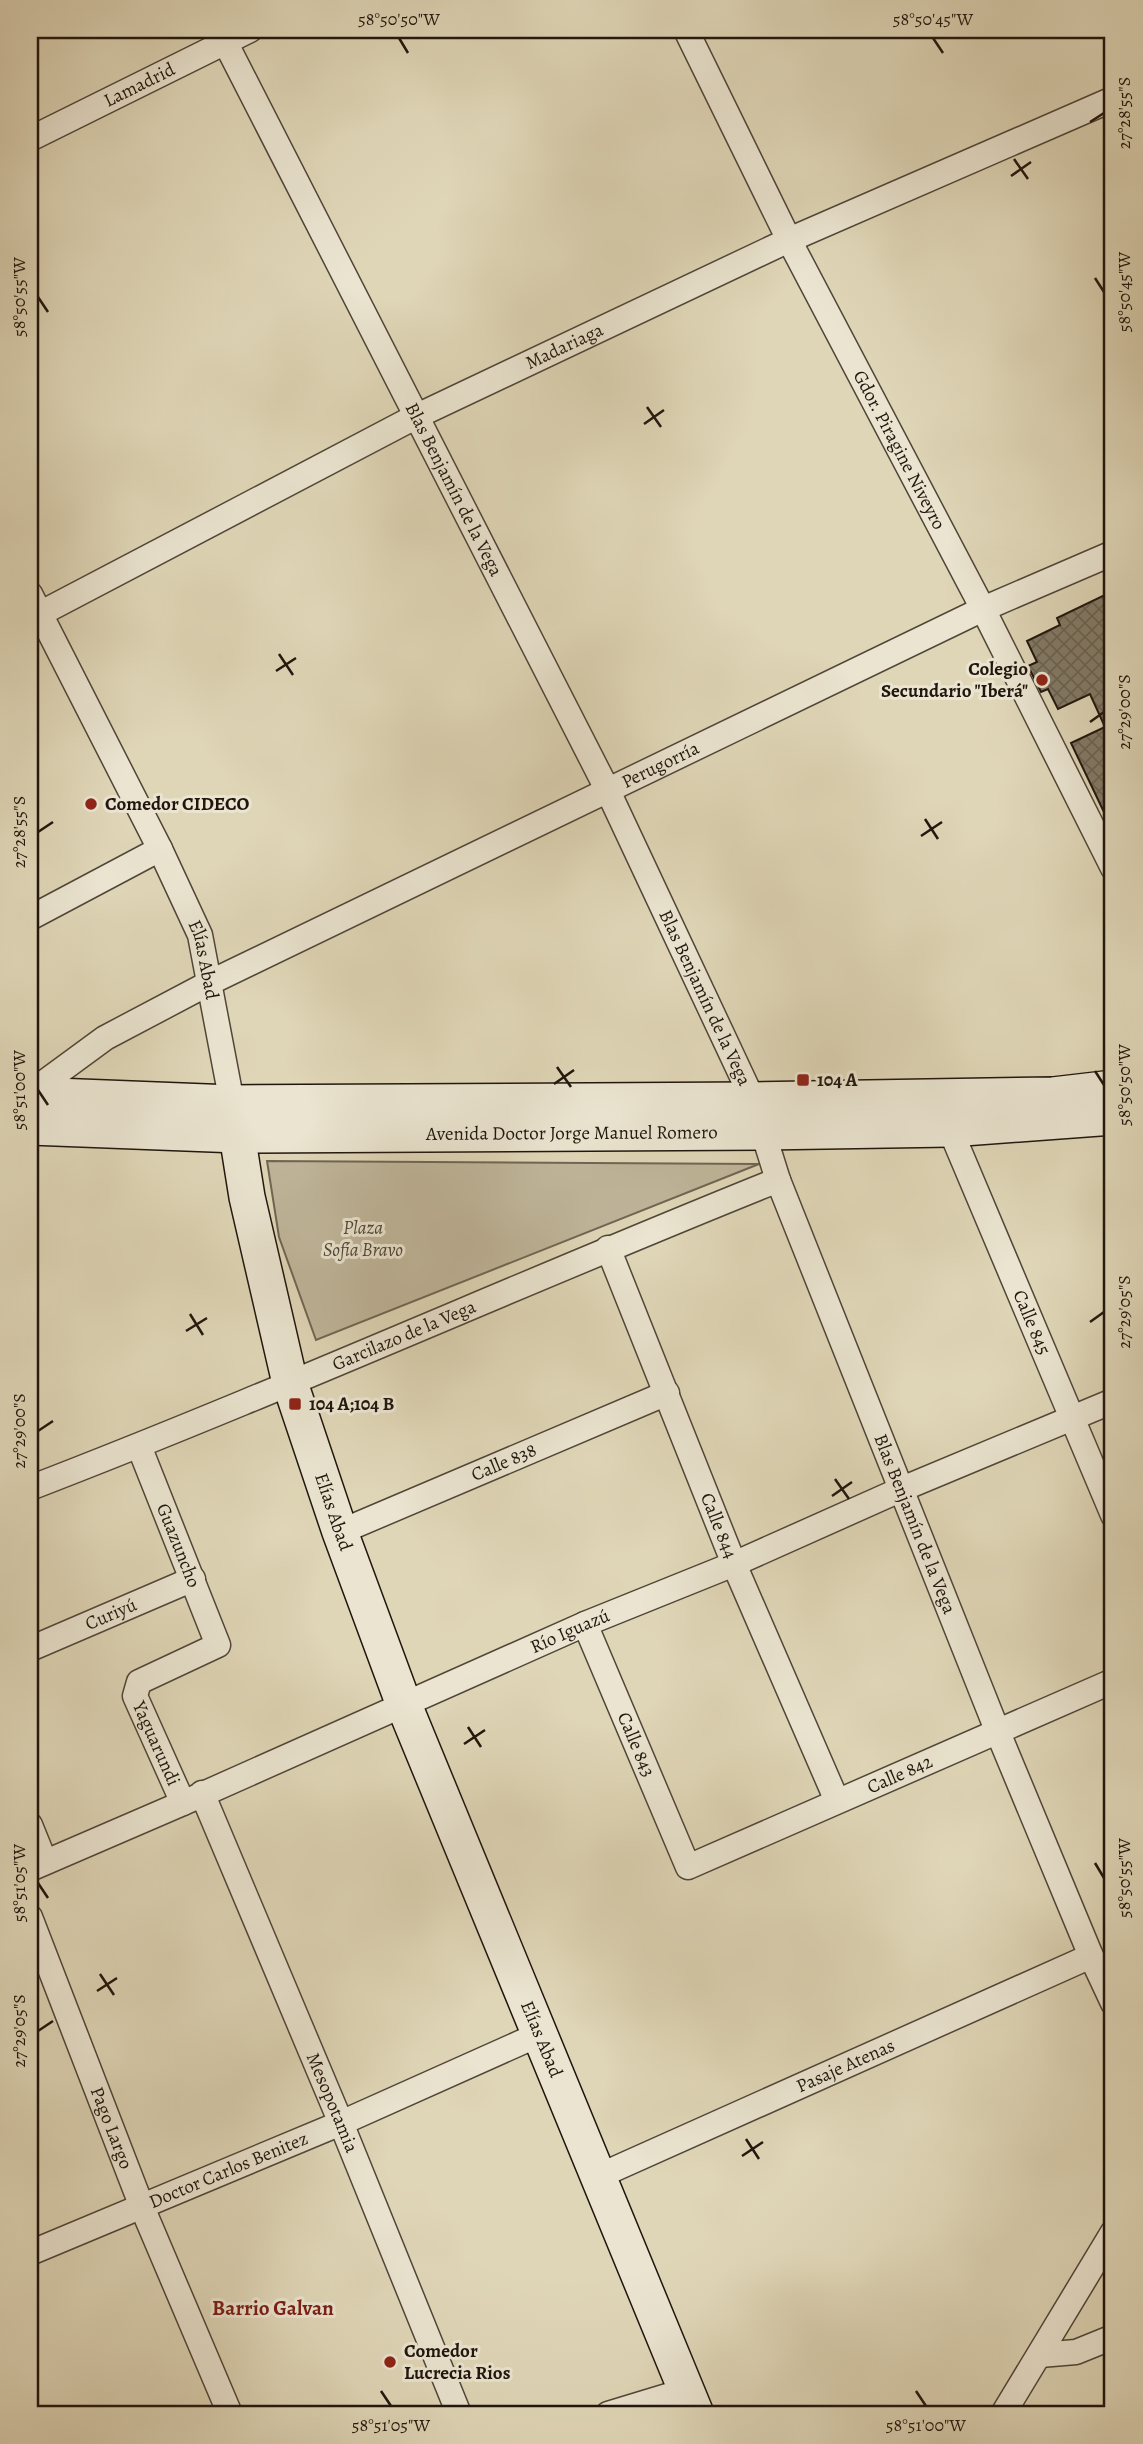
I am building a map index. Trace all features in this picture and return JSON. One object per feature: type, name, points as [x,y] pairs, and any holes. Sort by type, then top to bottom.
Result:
[{"type":"main road","name":"Avenida Doctor Jorge Manuel Romero","points":[[30,1127],[235,1119],[758,1116],[1053,1095],[1113,1088]]},
{"type":"main road","name":"Avenida Doctor Jorge Manuel Romero","points":[[30,1094],[235,1119]]},
{"type":"main road","name":"Avenida Doctor Jorge Manuel Romero","points":[[758,1116],[950,1129],[1113,1117]]},
{"type":"main road","name":"Elías Abad","points":[[235,1119],[247,1197],[290,1383],[340,1532],[404,1704],[692,2402]]},
{"type":"street","name":"Lamadrid","points":[[30,139],[222,36],[250,30]]},
{"type":"street","name":"Gdor. Piragine Niveyro","points":[[686,30],[789,240],[983,609],[1113,868]]},
{"type":"street","name":"Blas Benjamín de la Vega","points":[[222,36],[608,791],[758,1116],[778,1180],[997,1730],[1113,2003]]},
{"type":"street","name":"Madariaga","points":[[33,609],[415,417],[789,240],[1113,99]]},
{"type":"street","name":"Perugorría","points":[[30,1094],[105,1038],[211,982],[983,609],[1113,553]]},
{"type":"street","name":"Elías Abad","points":[[33,609],[160,849],[200,935],[235,1119]]},
{"type":"street","points":[[30,918],[160,849]]},
{"type":"street","name":"Calle 845","points":[[950,1129],[1113,1515]]},
{"type":"street","name":"Garcilazo de la Vega","points":[[30,1488],[139,1446],[608,1248],[778,1180]]},
{"type":"street","name":"Calle 844","points":[[608,1248],[734,1564],[837,1801]]},
{"type":"street","name":"Calle 838","points":[[340,1532],[667,1393]]},
{"type":"street","name":"Río Iguazú","points":[[37,1865],[585,1624],[734,1564],[902,1489],[1113,1401]]},
{"type":"street","name":"Guazuncho","points":[[139,1446],[218,1645],[139,1682]]},
{"type":"street","name":"Curiyú","points":[[30,1649],[193,1579]]},
{"type":"street","name":"Calle 843","points":[[585,1624],[688,1867]]},
{"type":"street","name":"Calle 842","points":[[688,1867],[1113,1681]]},
{"type":"street","name":"Yaguarundi","points":[[139,1682],[135,1696],[193,1798]]},
{"type":"street","name":"Mesopotamia","points":[[193,1798],[341,2123],[459,2414]]},
{"type":"street","points":[[30,1825],[37,1865]]},
{"type":"street","name":"Pago Largo","points":[[30,1917],[142,2207],[230,2414]]},
{"type":"street","name":"Pasaje Atenas","points":[[599,2176],[1091,1956]]},
{"type":"street","name":"Doctor Carlos Benitez","points":[[30,2253],[341,2123],[540,2034]]},
{"type":"street","points":[[1003,2414],[1113,2232]]},
{"type":"street","points":[[1040,2355],[1076,2352],[1113,2337]]},
{"type":"street","points":[[608,2414],[692,2402]]},
{"type":"green space","name":"Plaza Sofía Bravo","points":[[267,1161],[759,1164],[316,1340],[279,1237]]},
{"type":"building","name":"Colegio Secundario \"Iberá\"","points":[[1113,591],[1113,831],[1071,743],[1105,727],[1090,694],[1058,709],[1048,689],[1041,692],[1028,666],[1037,662],[1027,641],[1060,625],[1057,618]]},
{"type":"place","name":"Colegio Secundario \"Iberá\"","points":[[1042,680]]},
{"type":"place","name":"Comedor CIDECO","points":[[91,804]]},
{"type":"place","name":"104 A","points":[[803,1080]]},
{"type":"place","name":"104 A;104 B","points":[[295,1404]]},
{"type":"place","name":"Comedor Lucrecia Rios","points":[[390,2362]]},
{"type":"district","name":"Barrio Galvan","points":[[273,2308]]}]
